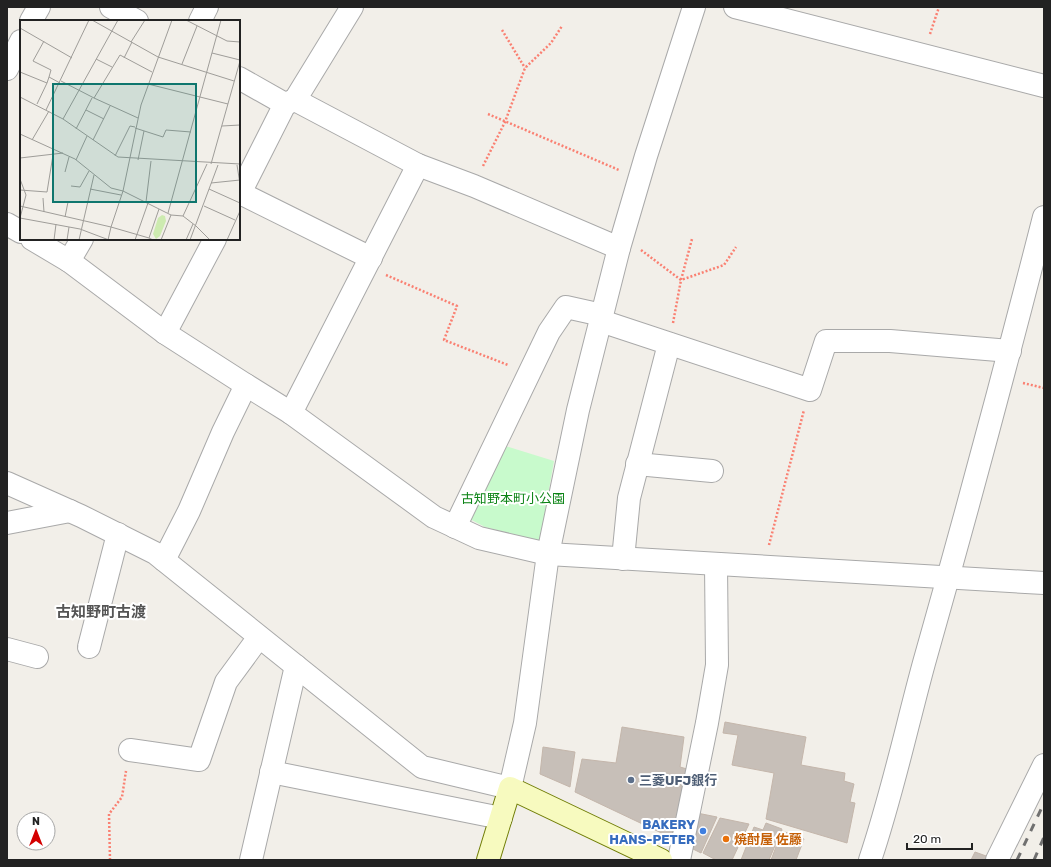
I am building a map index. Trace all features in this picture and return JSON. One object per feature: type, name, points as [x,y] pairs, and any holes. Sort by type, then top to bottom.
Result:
[{"type":"main road","points":[[488,860],[510,788],[661,860]]},
{"type":"street","points":[[32,20],[39,7]]},
{"type":"street","points":[[111,7],[135,20]]},
{"type":"street","points":[[200,20],[207,7]]},
{"type":"street","points":[[352,7],[290,102],[240,194],[369,262]]},
{"type":"street","points":[[7,483],[70,511],[156,553],[422,767],[510,788],[525,723],[548,554],[578,410],[621,242],[694,7]]},
{"type":"street","points":[[735,7],[1044,86]]},
{"type":"street","points":[[7,69],[20,44]]},
{"type":"street","points":[[240,78],[418,165],[621,242]]},
{"type":"street","points":[[291,413],[418,165]]},
{"type":"street","points":[[870,860],[883,822],[911,711],[1010,351],[1044,217]]},
{"type":"street","points":[[7,224],[20,231]]},
{"type":"street","points":[[34,240],[69,261],[166,333],[291,413],[434,517],[479,538],[548,554],[1044,583]]},
{"type":"street","points":[[69,261],[81,240]]},
{"type":"street","points":[[166,333],[214,240]]},
{"type":"street","points":[[455,527],[549,332],[566,307],[602,318],[669,344],[810,390],[826,341],[890,341],[1010,351]]},
{"type":"street","points":[[623,559],[629,498],[669,344]]},
{"type":"street","points":[[164,560],[189,511],[222,432],[246,385]]},
{"type":"street","points":[[637,464],[712,471]]},
{"type":"street","points":[[7,524],[70,511]]},
{"type":"street","points":[[89,647],[118,534]]},
{"type":"street","points":[[679,860],[707,723],[717,664],[716,564]]},
{"type":"street","points":[[130,750],[199,760],[226,682],[259,637]]},
{"type":"street","points":[[7,649],[37,657]]},
{"type":"street","points":[[251,860],[296,666]]},
{"type":"street","points":[[997,860],[1044,765]]},
{"type":"street","points":[[271,772],[501,818]]},
{"type":"path","points":[[922,56],[939,7]]},
{"type":"path","points":[[474,186],[505,122],[525,68],[551,43],[562,26]]},
{"type":"path","points":[[502,30],[525,68]]},
{"type":"path","points":[[488,114],[640,179]]},
{"type":"path","points":[[669,344],[681,280],[692,239]]},
{"type":"path","points":[[621,242],[681,280]]},
{"type":"path","points":[[681,280],[724,265],[736,247]]},
{"type":"path","points":[[369,262],[457,306],[444,340],[529,373]]},
{"type":"path","points":[[764,567],[810,390]]},
{"type":"path","points":[[110,860],[109,814],[122,797],[130,750]]},
{"type":"green space","name":"古知野本町小公園","points":[[499,444],[554,461],[540,541],[485,527],[466,517]]},
{"type":"building","points":[[725,722],[806,737],[801,765],[845,773],[844,781],[854,784],[850,802],[855,803],[847,843],[766,819],[774,773],[732,765],[738,735],[723,733]]},
{"type":"building","name":"三菱UFJ銀行","points":[[622,727],[684,737],[680,767],[687,769],[672,838],[575,792],[582,759],[616,763]]},
{"type":"building","points":[[543,747],[575,752],[570,787],[540,774]]},
{"type":"building","points":[[697,813],[717,817],[701,853],[691,848]]},
{"type":"building","name":"焼酎屋 佐藤","points":[[720,818],[749,824],[732,860],[716,860],[703,853]]},
{"type":"building","points":[[766,823],[782,829],[769,860],[741,860],[754,827],[763,830]]},
{"type":"building","points":[[782,831],[804,839],[796,860],[771,860]]},
{"type":"building","points":[[975,852],[989,857],[988,860],[971,860]]},
{"type":"railway","points":[[1017,860],[1044,803]]},
{"type":"railway","points":[[1034,860],[1044,837]]},
{"type":"place","name":"三菱UFJ銀行","points":[[631,780]]},
{"type":"place","name":"BAKERY HANS-PETER","points":[[703,831]]},
{"type":"place","name":"焼酎屋 佐藤","points":[[726,839]]},
{"type":"district","name":"古知野町古渡","points":[[101,612]]}]
